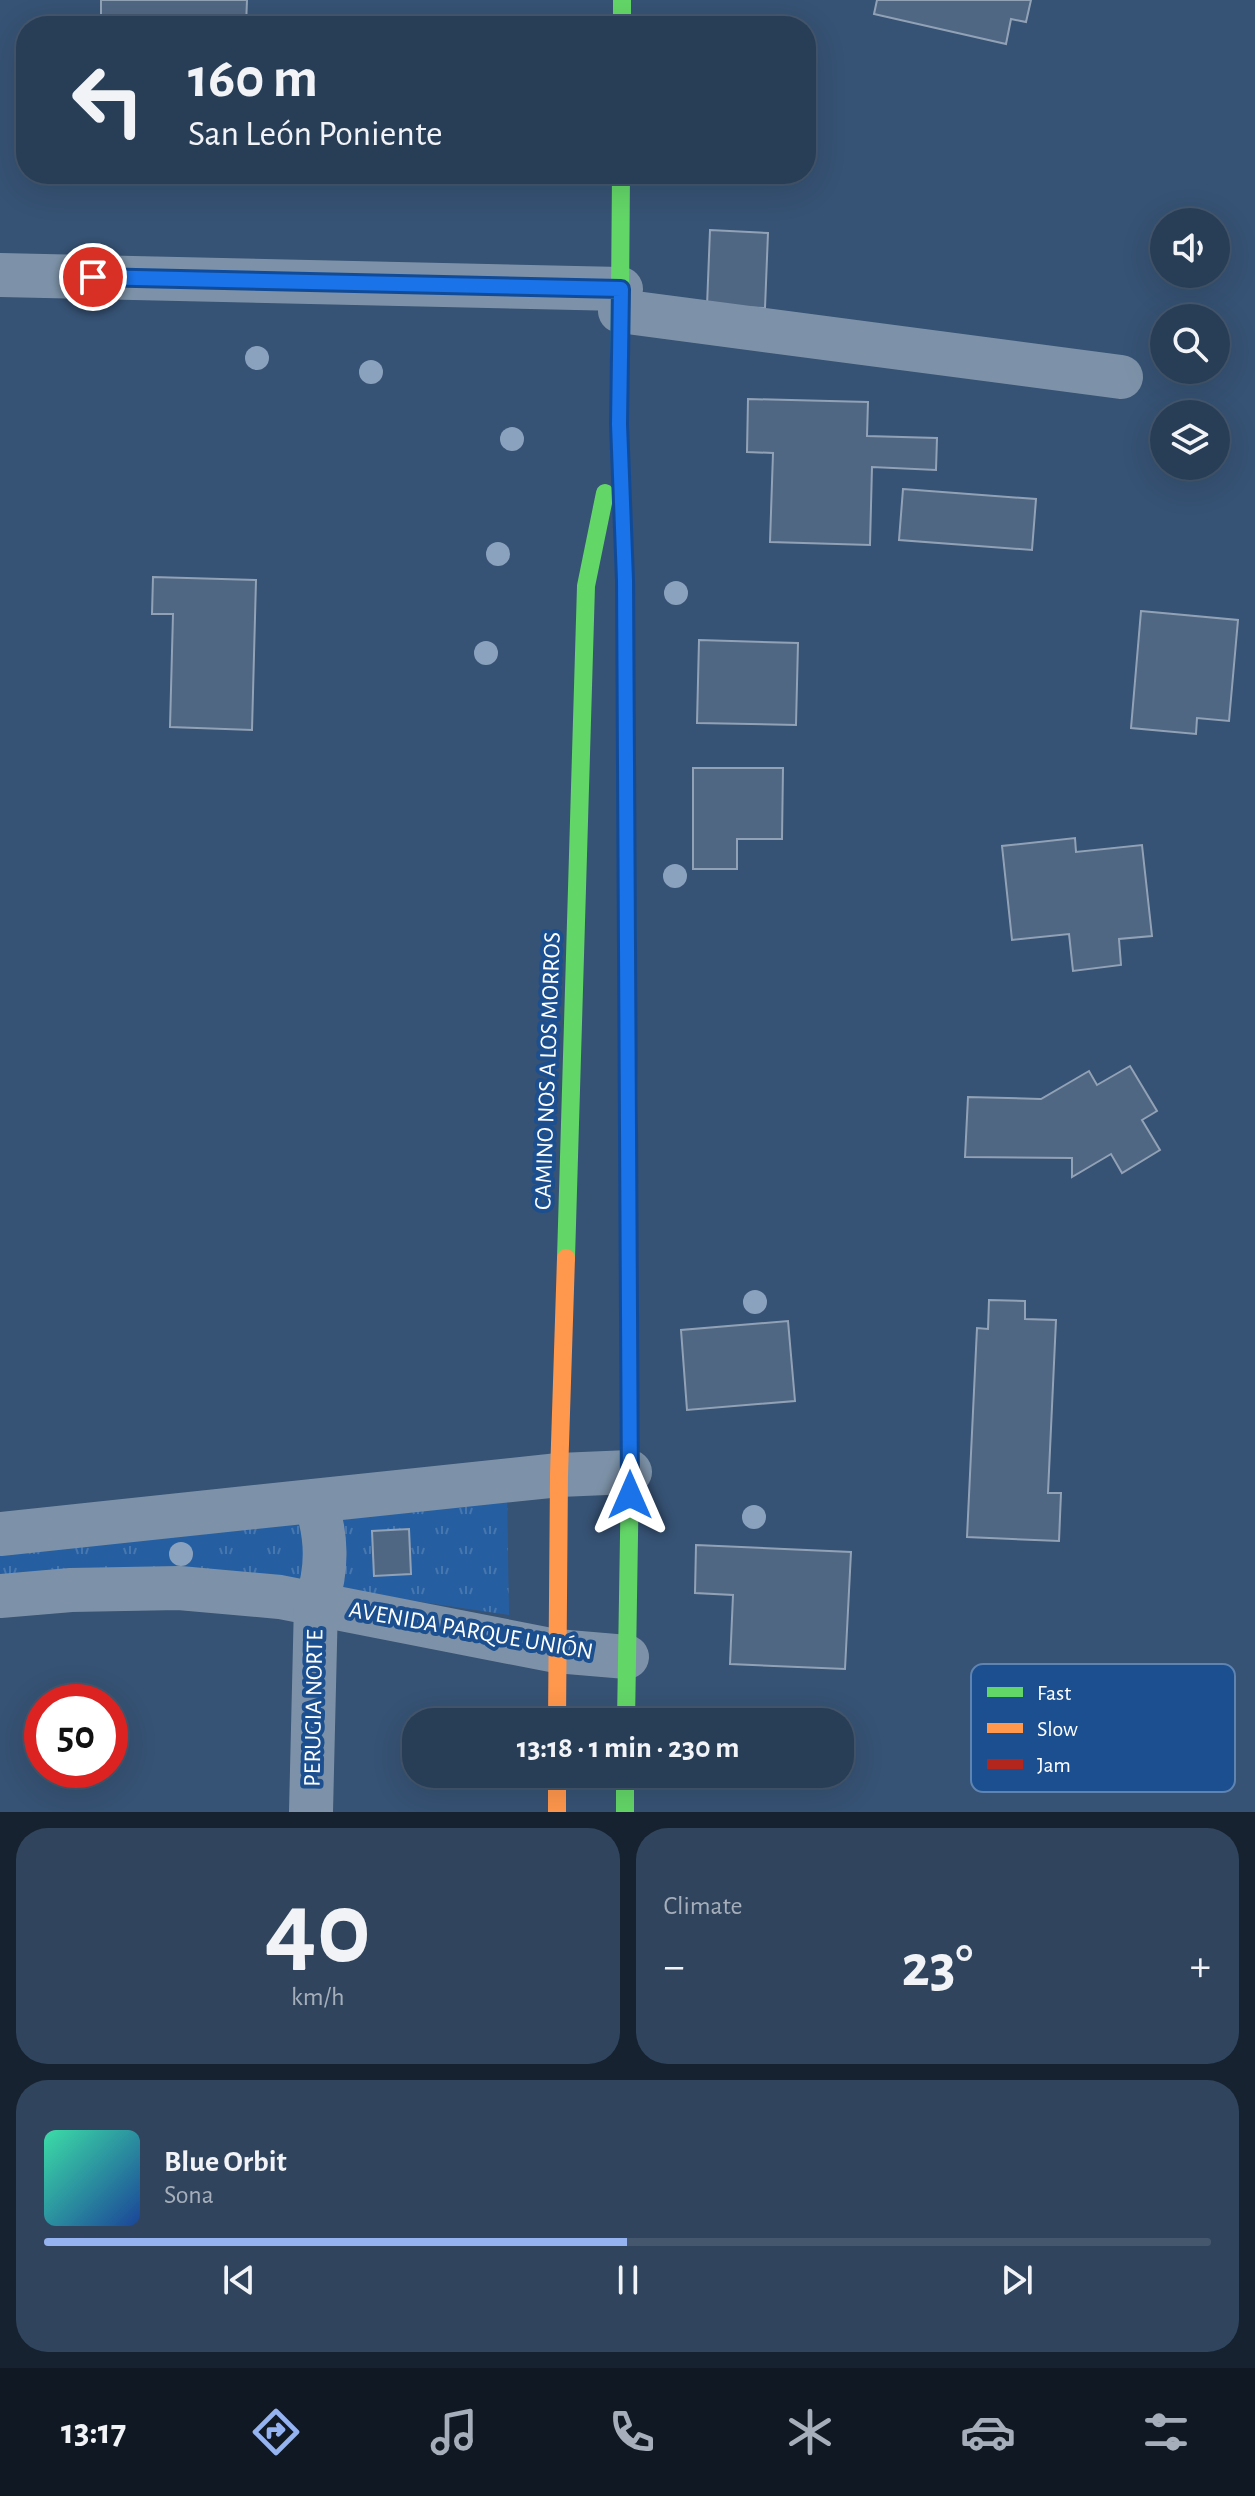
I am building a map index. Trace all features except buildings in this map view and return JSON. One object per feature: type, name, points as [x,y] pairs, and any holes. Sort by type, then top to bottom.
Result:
[{"type":"main road","name":"CAMINO NOS A LOS MORROS","points":[[621,184],[619,424],[625,580],[630,1472],[626,1708]]},
{"type":"main road","name":"CAMINO NOS A LOS MORROS","points":[[557,1708],[559,1475],[586,586],[619,424]]},
{"type":"main road","points":[[557,1788],[557,1812]]},
{"type":"main road","points":[[625,1788],[625,1812]]},
{"type":"street","points":[[0,275],[620,300],[1121,377]]},
{"type":"street","points":[[0,1534],[559,1475],[630,1472]]},
{"type":"street","name":"AVENIDA PARQUE UNIÓN","points":[[315,1501],[322,1521],[325,1555],[322,1586],[316,1603]]},
{"type":"street","name":"AVENIDA PARQUE UNIÓN","points":[[0,1596],[71,1590],[179,1588],[316,1603],[556,1651],[627,1657]]},
{"type":"street","name":"PERUGIA NORTE","points":[[311,1812],[316,1603]]},
{"type":"green space","points":[[507,1486],[509,1615],[194,1568],[0,1581],[0,1543]]},
{"type":"traffic: fast","points":[[622,0],[622,16]]},
{"type":"traffic: fast","points":[[621,184],[619,424],[625,580],[629,1216]]},
{"type":"traffic: fast","points":[[566,1258],[586,586],[605,493]]},
{"type":"traffic: fast","points":[[626,1708],[630,1473]]},
{"type":"traffic: fast","points":[[625,1788],[625,1812]]},
{"type":"traffic: slow","points":[[557,1708],[559,1475],[566,1258]]},
{"type":"traffic: slow","points":[[557,1788],[557,1812]]},
{"type":"traffic: jam","points":[[629,1216],[630,1473]]},
{"type":"route","points":[[93,277],[621,289],[619,424],[625,580],[630,1495]]}]
